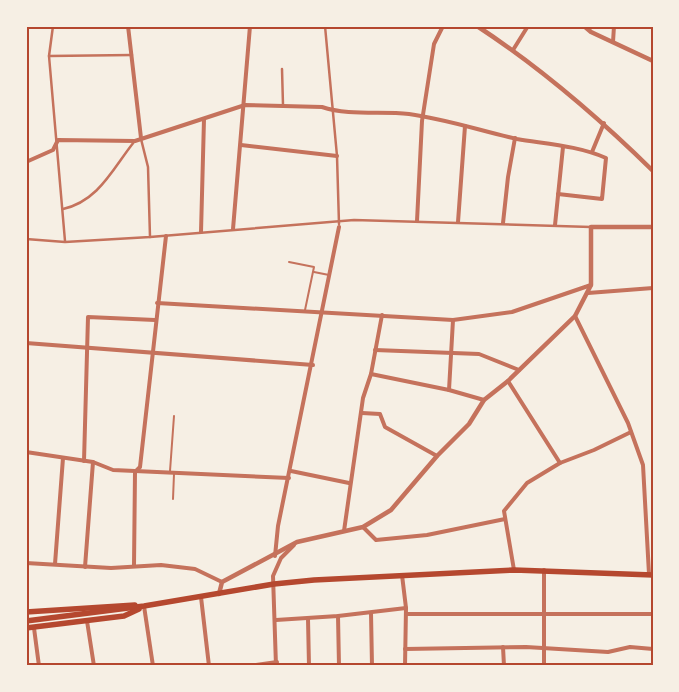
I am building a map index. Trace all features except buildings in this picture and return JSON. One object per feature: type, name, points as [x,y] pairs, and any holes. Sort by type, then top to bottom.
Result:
[{"type":"main road","points":[[26,621],[144,606],[274,584],[402,575],[514,570],[651,575]]},
{"type":"main road","points":[[26,612],[127,604],[144,606]]},
{"type":"main road","points":[[26,628],[124,616],[144,606]]},
{"type":"street","points":[[53,26],[49,56],[66,242]]},
{"type":"street","points":[[128,26],[141,138],[148,167],[150,237]]},
{"type":"street","points":[[233,229],[245,105],[250,26]]},
{"type":"street","points":[[275,556],[278,526],[290,478],[339,225],[334,111],[325,26]]},
{"type":"street","points":[[417,221],[423,116],[434,44],[443,26]]},
{"type":"street","points":[[477,26],[513,50],[604,123],[653,170]]},
{"type":"street","points":[[513,50],[528,26]]},
{"type":"street","points":[[584,26],[653,61]]},
{"type":"street","points":[[613,42],[614,26]]},
{"type":"street","points":[[49,56],[132,56]]},
{"type":"street","points":[[282,69],[284,105]]},
{"type":"street","points":[[58,140],[135,141],[245,105],[322,107],[334,111],[423,116],[515,138],[592,152],[606,158],[602,199],[558,194]]},
{"type":"street","points":[[201,232],[204,119]]},
{"type":"street","points":[[592,152],[604,123]]},
{"type":"street","points":[[458,222],[464,126]]},
{"type":"street","points":[[503,223],[515,138]]},
{"type":"street","points":[[26,162],[53,150],[58,140]]},
{"type":"street","points":[[63,209],[90,197],[111,177],[135,141]]},
{"type":"street","points":[[241,145],[337,156]]},
{"type":"street","points":[[555,225],[562,147]]},
{"type":"street","points":[[26,239],[66,242],[166,236],[233,229],[339,225],[354,220],[653,227]]},
{"type":"street","points":[[218,594],[222,582],[275,556],[297,542],[363,527],[391,510],[437,456],[469,424],[484,400],[508,381],[574,316],[591,285],[591,227]]},
{"type":"street","points":[[134,566],[135,472],[140,467],[151,352],[166,236]]},
{"type":"street","points":[[157,303],[321,314],[382,315],[453,320],[512,312],[591,285]]},
{"type":"street","points":[[588,293],[653,288]]},
{"type":"street","points":[[344,531],[349,483],[363,398],[371,374],[382,315]]},
{"type":"street","points":[[574,316],[631,432],[643,465],[651,575]]},
{"type":"street","points":[[84,460],[88,317],[155,320]]},
{"type":"street","points":[[449,390],[453,320]]},
{"type":"street","points":[[26,343],[88,346],[312,365]]},
{"type":"street","points":[[375,350],[479,354],[519,370]]},
{"type":"street","points":[[371,374],[449,390],[484,400]]},
{"type":"street","points":[[508,381],[560,463]]},
{"type":"street","points":[[362,413],[380,414],[385,427],[437,456]]},
{"type":"street","points":[[514,570],[504,510],[527,483],[560,463],[594,450],[631,432]]},
{"type":"street","points":[[26,452],[84,460],[113,470],[290,478]]},
{"type":"street","points":[[55,564],[63,458]]},
{"type":"street","points":[[85,567],[93,462]]},
{"type":"street","points":[[291,471],[349,483]]},
{"type":"street","points":[[363,527],[376,540],[426,535],[505,519]]},
{"type":"street","points":[[249,666],[276,664],[273,576],[281,558],[297,542]]},
{"type":"street","points":[[26,563],[122,568],[162,565],[195,569],[222,582]]},
{"type":"street","points":[[544,570],[544,666]]},
{"type":"street","points":[[402,575],[406,608],[406,666]]},
{"type":"street","points":[[201,597],[209,666]]},
{"type":"street","points":[[144,606],[152,666]]},
{"type":"street","points":[[276,620],[308,619],[406,608]]},
{"type":"street","points":[[371,612],[372,666]]},
{"type":"street","points":[[406,614],[653,614]]},
{"type":"street","points":[[338,616],[339,666]]},
{"type":"street","points":[[308,619],[309,666]]},
{"type":"street","points":[[87,621],[94,666]]},
{"type":"street","points":[[34,628],[39,666]]},
{"type":"street","points":[[405,649],[503,647],[608,652],[630,647],[653,649]]},
{"type":"street","points":[[503,647],[504,666]]},
{"type":"lane","points":[[289,262],[314,267],[304,312]]},
{"type":"lane","points":[[313,272],[329,275]]},
{"type":"lane","points":[[173,499],[174,416]]}]
